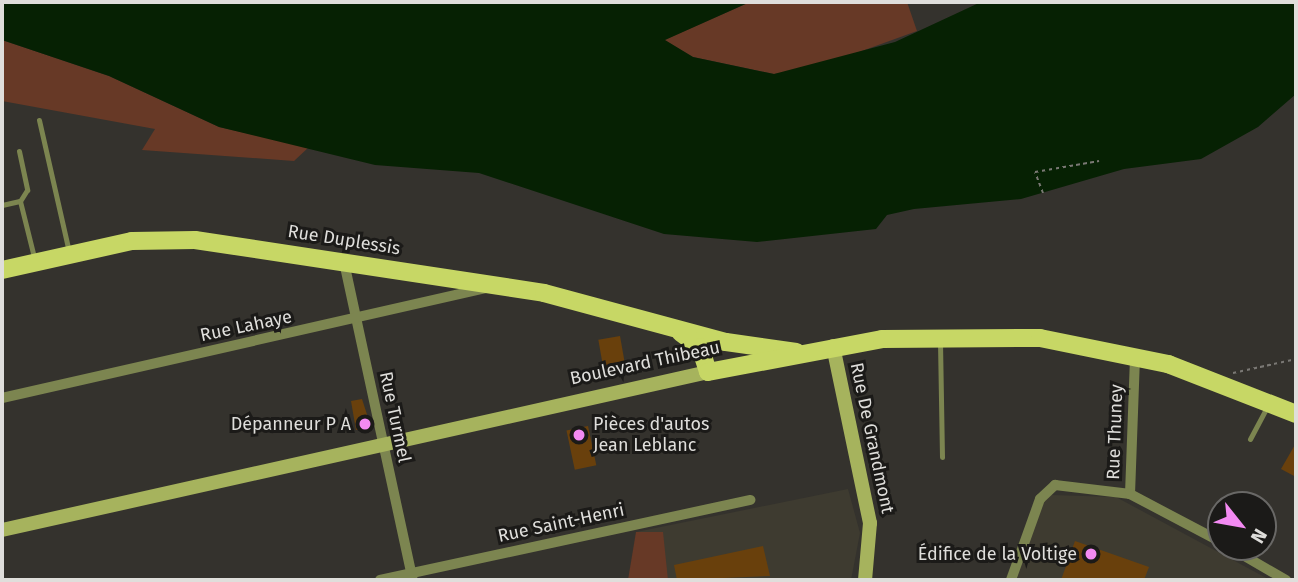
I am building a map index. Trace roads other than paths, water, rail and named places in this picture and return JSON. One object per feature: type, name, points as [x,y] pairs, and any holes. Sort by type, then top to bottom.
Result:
[{"type":"main road","name":"Rue Duplessis","points":[[2,270],[166,238],[498,285],[586,302],[677,330],[796,352]]},
{"type":"main road","name":"Rue Duplessis","points":[[677,330],[700,347],[708,372]]},
{"type":"main road","name":"Boulevard Thibeau","points":[[708,372],[833,346],[940,335],[1025,336],[1135,355],[1296,414]]},
{"type":"street","name":"Rue Turmel","points":[[344,262],[413,577]]},
{"type":"street","name":"Rue Lahaye","points":[[2,398],[356,320],[498,285]]},
{"type":"street","name":"Rue De Grandmont","points":[[833,346],[870,523],[865,580]]},
{"type":"street","name":"Rue Thuney","points":[[1011,580],[1038,503],[1051,486],[1130,494],[1135,355]]},
{"type":"street","name":"Boulevard Thibeau","points":[[2,530],[383,442],[708,372]]},
{"type":"street","points":[[1130,494],[1207,535]]},
{"type":"street","name":"Rue Saint-Henri","points":[[380,580],[413,577],[750,500]]},
{"type":"street","points":[[1253,561],[1286,580]]},
{"type":"lane","points":[[40,120],[70,255]]},
{"type":"lane","points":[[2,205],[20,201],[27,190],[19,151]]},
{"type":"lane","points":[[20,201],[35,263]]},
{"type":"lane","points":[[940,335],[942,457]]},
{"type":"lane","points":[[1250,439],[1269,402]]},
{"type":"place","name":"Dépanneur P A","points":[[365,424]]},
{"type":"place","name":"Pièces d'autos Jean Leblanc","points":[[579,435]]},
{"type":"place","name":"Édifice de la Voltige","points":[[1091,554]]}]
